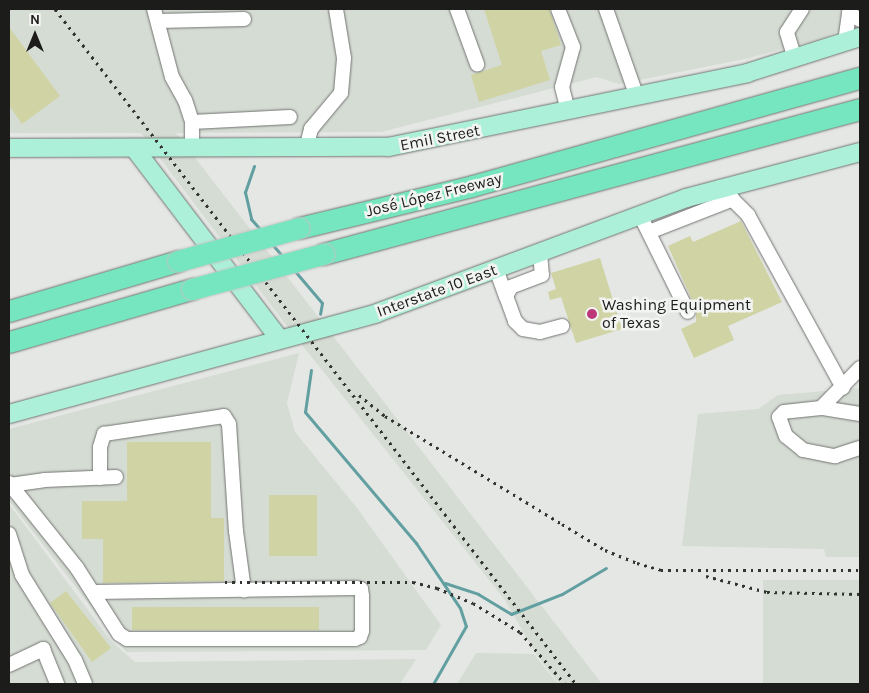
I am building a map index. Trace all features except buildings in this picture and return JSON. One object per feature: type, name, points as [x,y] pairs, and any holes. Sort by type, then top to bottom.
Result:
[{"type":"highway","name":"José López Freeway","points":[[9,311],[178,261],[299,228],[472,186],[860,78]]},
{"type":"highway","name":"José López Freeway","points":[[9,342],[192,289],[860,109]]},
{"type":"main road","name":"Emil Street","points":[[9,148],[306,149],[412,144],[747,73],[853,39]]},
{"type":"main road","points":[[134,148],[278,338]]},
{"type":"main road","points":[[158,181],[162,159],[184,148]]},
{"type":"main road","name":"Interstate 10 East","points":[[9,414],[278,338],[377,313],[720,187],[860,152]]},
{"type":"street","points":[[306,149],[311,129],[341,93],[344,58],[336,9]]},
{"type":"street","points":[[456,9],[477,64]]},
{"type":"street","points":[[558,9],[573,47],[562,87],[568,112]]},
{"type":"street","points":[[606,9],[637,97]]},
{"type":"street","points":[[795,59],[787,32],[802,9]]},
{"type":"street","points":[[851,14],[853,39]]},
{"type":"street","points":[[184,148],[192,122],[185,100],[172,78],[156,15],[244,19]]},
{"type":"street","points":[[192,122],[290,117]]},
{"type":"street","points":[[720,187],[748,215],[843,388]]},
{"type":"street","points":[[648,232],[733,200]]},
{"type":"street","points":[[640,215],[688,312]]},
{"type":"street","points":[[506,296],[511,286],[542,275],[540,253]]},
{"type":"street","points":[[496,269],[515,321],[523,330],[540,332],[562,326]]},
{"type":"street","points":[[821,408],[859,372]]},
{"type":"street","points":[[860,414],[821,408],[780,414],[786,436],[802,450],[835,456],[860,448]]},
{"type":"street","points":[[100,478],[100,448],[104,434],[224,416],[229,424],[236,531],[244,590]]},
{"type":"street","points":[[10,484],[44,480],[116,478]]},
{"type":"street","points":[[10,484],[95,592],[120,634],[127,639],[360,637],[363,619],[360,589],[95,592]]},
{"type":"street","points":[[9,534],[14,567],[75,660],[85,684]]},
{"type":"street","points":[[9,665],[43,649],[57,684]]},
{"type":"shaded area","points":[[9,9],[860,9],[860,22],[821,39],[745,59],[619,84],[597,77],[381,132],[176,133],[602,684],[559,684],[536,654],[505,600],[283,321],[141,133],[9,133]]},
{"type":"shaded area","points":[[299,353],[287,403],[295,432],[357,508],[441,625],[426,650],[126,652],[9,501],[9,429]]},
{"type":"shaded area","points":[[860,388],[860,557],[826,557],[824,549],[682,546],[698,414],[758,409],[778,395]]},
{"type":"shaded area","points":[[9,504],[111,641],[135,662],[416,659],[400,684],[9,684]]},
{"type":"shaded area","points":[[763,580],[860,580],[860,684],[763,684]]},
{"type":"shaded area","points":[[476,653],[534,654],[558,684],[457,684]]},
{"type":"waterway","points":[[254,166],[245,192],[251,219],[261,230]]},
{"type":"waterway","points":[[271,243],[283,257]]},
{"type":"waterway","points":[[294,270],[322,303],[320,314]]},
{"type":"waterway","points":[[311,370],[305,412],[416,543],[460,608],[466,626],[433,684]]},
{"type":"waterway","points":[[445,583],[478,594],[511,614],[562,594],[606,568]]},
{"type":"railway","points":[[55,9],[576,684]]},
{"type":"railway","points":[[359,395],[385,416],[605,550],[637,563],[661,570],[860,570]]},
{"type":"railway","points":[[706,576],[767,592],[860,594]]},
{"type":"railway","points":[[225,582],[413,582],[437,588],[473,603],[520,632],[565,684]]},
{"type":"place","name":"Washing Equipment of Texas","points":[[592,314]]}]
